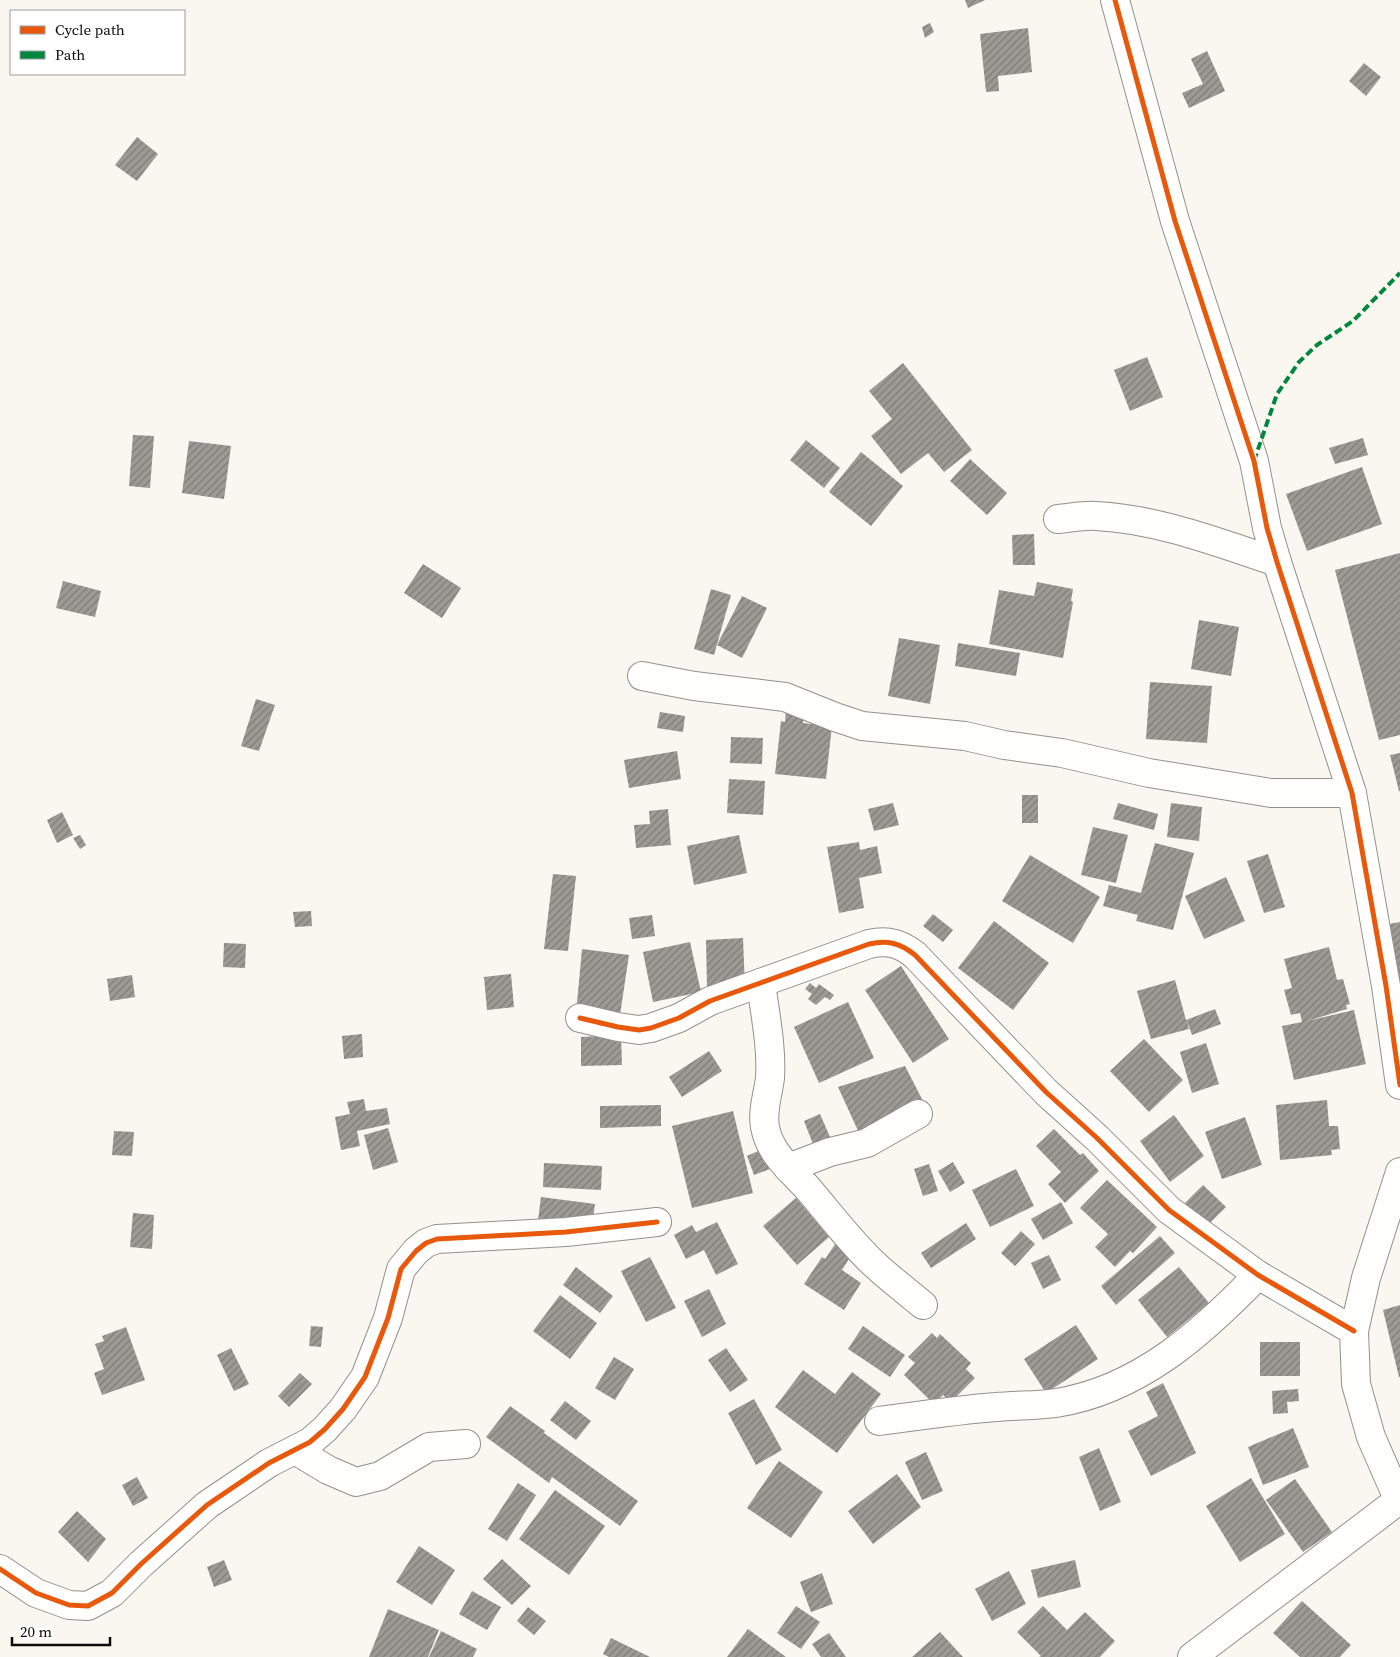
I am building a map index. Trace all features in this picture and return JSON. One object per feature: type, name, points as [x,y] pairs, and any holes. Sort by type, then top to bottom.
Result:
[{"type":"street","points":[[1115,0],[1175,221],[1254,461],[1267,528],[1277,562],[1352,793],[1386,986],[1400,1085]]},
{"type":"street","points":[[1058,519],[1095,516],[1136,521],[1197,536],[1277,562]]},
{"type":"street","points":[[642,676],[694,686],[785,698],[835,718],[862,726],[965,736],[1149,773],[1271,793],[1352,793]]},
{"type":"street","points":[[580,1018],[618,1028],[639,1030],[651,1028],[679,1018],[710,1001],[869,944],[882,942],[906,947],[1046,1092],[1097,1138],[1169,1210],[1258,1275],[1354,1331]]},
{"type":"street","points":[[760,983],[769,1035],[770,1077],[764,1124],[767,1138],[788,1168],[873,1263],[923,1305]]},
{"type":"street","points":[[788,1168],[830,1152],[866,1142],[918,1114]]},
{"type":"street","points":[[1192,1657],[1399,1502],[1371,1437],[1356,1384],[1354,1331],[1366,1278],[1400,1172]]},
{"type":"street","points":[[0,1569],[36,1593],[69,1605],[88,1606],[112,1593],[141,1564],[207,1505],[269,1463],[310,1442],[325,1429],[342,1409],[365,1377],[388,1318],[401,1269],[412,1255],[426,1243],[437,1239],[566,1232],[657,1222]]},
{"type":"street","points":[[879,1422],[995,1407],[1056,1403],[1115,1386],[1154,1365],[1182,1346],[1233,1301],[1258,1275]]},
{"type":"street","points":[[295,1450],[328,1470],[356,1482],[380,1476],[428,1448],[466,1444]]},
{"type":"building","points":[[965,0],[985,0],[968,8]]},
{"type":"building","points":[[930,23],[934,32],[925,38],[922,27]]},
{"type":"building","points":[[1028,28],[1032,72],[998,76],[999,91],[986,92],[980,34]]},
{"type":"building","points":[[1207,51],[1225,91],[1189,108],[1182,93],[1203,84],[1191,59]]},
{"type":"building","points":[[1364,63],[1381,77],[1366,96],[1349,81]]},
{"type":"building","points":[[137,137],[158,154],[137,181],[115,165]]},
{"type":"building","points":[[1147,357],[1163,397],[1130,411],[1114,370]]},
{"type":"building","points":[[903,363],[972,450],[944,472],[928,453],[901,474],[871,436],[892,419],[869,391]]},
{"type":"building","points":[[133,435],[154,436],[150,488],[129,486]]},
{"type":"building","points":[[1363,438],[1368,455],[1335,464],[1329,448]]},
{"type":"building","points":[[806,440],[840,468],[824,488],[790,460]]},
{"type":"building","points":[[189,441],[231,446],[224,499],[182,493]]},
{"type":"building","points":[[861,452],[903,486],[871,526],[829,492]]},
{"type":"building","points":[[970,459],[1007,493],[987,515],[950,481]]},
{"type":"building","points":[[1362,467],[1382,524],[1307,551],[1286,494]]},
{"type":"building","points":[[1034,534],[1035,565],[1013,565],[1012,535]]},
{"type":"building","points":[[1400,553],[1400,735],[1379,740],[1335,570]]},
{"type":"building","points":[[423,564],[461,588],[442,618],[404,593]]},
{"type":"building","points":[[63,581],[101,591],[95,617],[56,608]]},
{"type":"building","points":[[1037,582],[1073,589],[1071,601],[1073,602],[1063,658],[989,644],[999,590],[1034,596]]},
{"type":"building","points":[[711,589],[731,595],[714,655],[694,649]]},
{"type":"building","points":[[742,596],[767,608],[742,658],[717,645]]},
{"type":"building","points":[[1199,620],[1239,627],[1231,676],[1191,669]]},
{"type":"building","points":[[899,638],[940,645],[930,704],[888,696]]},
{"type":"building","points":[[958,643],[1020,653],[1016,676],[955,666]]},
{"type":"building","points":[[1150,682],[1212,686],[1207,743],[1146,739]]},
{"type":"building","points":[[256,699],[275,705],[259,751],[241,746]]},
{"type":"building","points":[[786,709],[805,710],[803,723],[832,726],[826,779],[775,774],[781,721],[785,722]]},
{"type":"building","points":[[660,712],[685,716],[683,732],[657,728]]},
{"type":"building","points":[[731,737],[763,738],[762,764],[730,763]]},
{"type":"building","points":[[677,751],[681,779],[629,788],[624,760]]},
{"type":"building","points":[[1400,753],[1400,791],[1399,791],[1390,755]]},
{"type":"building","points":[[729,779],[765,781],[763,815],[727,813]]},
{"type":"building","points":[[1022,795],[1038,795],[1038,823],[1022,823]]},
{"type":"building","points":[[893,803],[899,825],[874,831],[868,809]]},
{"type":"building","points":[[1118,803],[1158,814],[1154,830],[1113,819]]},
{"type":"building","points":[[1171,803],[1202,807],[1199,841],[1167,837]]},
{"type":"building","points":[[668,809],[671,845],[636,848],[634,825],[650,824],[649,811]]},
{"type":"building","points":[[62,812],[73,835],[57,843],[47,820]]},
{"type":"building","points":[[1093,827],[1128,835],[1116,883],[1081,875]]},
{"type":"building","points":[[80,835],[86,845],[80,849],[73,838]]},
{"type":"building","points":[[739,835],[747,873],[694,885],[687,846]]},
{"type":"building","points":[[859,842],[860,850],[877,846],[882,873],[859,878],[864,908],[839,913],[827,847]]},
{"type":"building","points":[[1155,843],[1194,853],[1173,930],[1136,921],[1138,915],[1103,906],[1109,885],[1141,893]]},
{"type":"building","points":[[1268,854],[1285,907],[1264,913],[1247,861]]},
{"type":"building","points":[[1030,855],[1100,897],[1073,943],[1002,901]]},
{"type":"building","points":[[553,874],[576,876],[568,951],[544,949]]},
{"type":"building","points":[[1226,877],[1245,921],[1204,939],[1185,896]]},
{"type":"building","points":[[311,911],[312,926],[295,927],[293,912]]},
{"type":"building","points":[[933,914],[953,930],[943,942],[923,926]]},
{"type":"building","points":[[652,915],[655,936],[632,939],[629,918]]},
{"type":"building","points":[[994,921],[1049,963],[1013,1010],[958,968]]},
{"type":"building","points":[[1400,922],[1400,991],[1389,924]]},
{"type":"building","points":[[743,938],[745,988],[707,989],[706,940]]},
{"type":"building","points":[[690,942],[701,992],[653,1002],[643,952]]},
{"type":"building","points":[[224,943],[246,944],[245,968],[223,967]]},
{"type":"building","points":[[1329,947],[1337,980],[1343,979],[1350,1004],[1346,1005],[1347,1009],[1307,1021],[1354,1010],[1366,1064],[1294,1080],[1282,1026],[1302,1022],[1300,1013],[1291,1015],[1284,990],[1292,988],[1284,959]]},
{"type":"building","points":[[582,949],[629,955],[620,1015],[576,1013]]},
{"type":"building","points":[[901,966],[949,1039],[913,1063],[865,990]]},
{"type":"building","points":[[511,974],[514,1007],[487,1010],[484,977]]},
{"type":"building","points":[[132,975],[135,997],[110,1001],[107,979]]},
{"type":"building","points":[[1175,980],[1186,1020],[1215,1009],[1221,1024],[1192,1035],[1187,1021],[1189,1029],[1151,1039],[1137,991]]},
{"type":"building","points":[[810,983],[816,988],[819,984],[834,995],[830,1000],[825,997],[816,1005],[808,999],[812,994],[805,989]]},
{"type":"building","points":[[848,1002],[874,1058],[819,1083],[794,1027]]},
{"type":"building","points":[[362,1034],[363,1057],[344,1059],[342,1036]]},
{"type":"building","points":[[621,1035],[622,1065],[581,1066],[581,1037]]},
{"type":"building","points":[[1144,1039],[1183,1080],[1149,1112],[1110,1071]]},
{"type":"building","points":[[1206,1043],[1219,1084],[1192,1093],[1180,1052]]},
{"type":"building","points":[[709,1051],[722,1071],[682,1097],[669,1077]]},
{"type":"building","points":[[905,1066],[923,1101],[860,1135],[838,1087]]},
{"type":"building","points":[[364,1099],[366,1111],[387,1108],[390,1124],[357,1131],[360,1146],[341,1150],[335,1117],[350,1114],[347,1102]]},
{"type":"building","points":[[1327,1100],[1329,1126],[1338,1126],[1340,1149],[1331,1150],[1332,1155],[1280,1160],[1276,1105]]},
{"type":"building","points":[[661,1105],[661,1126],[600,1128],[600,1106]]},
{"type":"building","points":[[733,1111],[753,1193],[692,1208],[672,1126]]},
{"type":"building","points":[[820,1114],[830,1137],[813,1144],[804,1121]]},
{"type":"building","points":[[1174,1115],[1204,1156],[1170,1182],[1140,1141]]},
{"type":"building","points":[[1245,1117],[1262,1165],[1222,1179],[1205,1132]]},
{"type":"building","points":[[388,1128],[398,1162],[373,1170],[364,1135]]},
{"type":"building","points":[[1054,1129],[1080,1155],[1083,1153],[1099,1171],[1065,1203],[1048,1184],[1061,1172],[1036,1146]]},
{"type":"building","points":[[114,1131],[134,1132],[132,1156],[112,1155]]},
{"type":"building","points":[[767,1147],[775,1167],[754,1175],[747,1156]]},
{"type":"building","points":[[953,1162],[965,1183],[950,1192],[938,1171]]},
{"type":"building","points":[[544,1163],[602,1166],[601,1190],[543,1187]]},
{"type":"building","points":[[929,1164],[938,1191],[923,1196],[914,1169]]},
{"type":"building","points":[[1016,1169],[1034,1206],[990,1227],[972,1190]]},
{"type":"building","points":[[1107,1180],[1157,1227],[1133,1253],[1130,1251],[1115,1267],[1095,1247],[1108,1234],[1080,1208]]},
{"type":"building","points":[[1203,1185],[1226,1207],[1208,1225],[1185,1203]]},
{"type":"building","points":[[541,1197],[595,1204],[592,1226],[538,1220]]},
{"type":"building","points":[[796,1198],[829,1237],[797,1265],[763,1226]]},
{"type":"building","points":[[1061,1202],[1073,1223],[1043,1240],[1031,1219]]},
{"type":"building","points":[[133,1213],[154,1215],[152,1249],[130,1247]]},
{"type":"building","points":[[717,1222],[738,1264],[716,1275],[704,1250],[686,1259],[674,1235],[692,1225],[696,1232]]},
{"type":"building","points":[[966,1223],[976,1239],[931,1268],[921,1253]]},
{"type":"building","points":[[1021,1231],[1035,1244],[1015,1266],[1001,1253]]},
{"type":"building","points":[[1160,1236],[1175,1253],[1116,1305],[1101,1286]]},
{"type":"building","points":[[838,1240],[854,1251],[842,1270],[861,1283],[844,1310],[804,1284],[822,1257],[825,1259]]},
{"type":"building","points":[[1049,1255],[1061,1280],[1043,1289],[1031,1263]]},
{"type":"building","points":[[650,1257],[676,1308],[646,1322],[621,1271]]},
{"type":"building","points":[[576,1267],[613,1296],[600,1313],[563,1285]]},
{"type":"building","points":[[1179,1267],[1209,1303],[1167,1337],[1138,1300]]},
{"type":"building","points":[[709,1289],[726,1324],[702,1337],[684,1301]]},
{"type":"building","points":[[560,1295],[597,1323],[570,1359],[533,1331]]},
{"type":"building","points":[[1400,1305],[1400,1377],[1399,1377],[1383,1310]]},
{"type":"building","points":[[1076,1325],[1098,1359],[1046,1393],[1024,1359]]},
{"type":"building","points":[[311,1326],[323,1327],[321,1347],[309,1346]]},
{"type":"building","points":[[863,1326],[905,1355],[890,1377],[848,1349]]},
{"type":"building","points":[[126,1327],[145,1380],[102,1395],[94,1373],[104,1369],[95,1344],[104,1341],[102,1336]]},
{"type":"building","points":[[932,1333],[937,1338],[940,1334],[971,1363],[966,1369],[975,1378],[951,1402],[943,1395],[934,1404],[904,1375],[915,1363],[908,1357]]},
{"type":"building","points":[[1260,1342],[1300,1342],[1300,1376],[1260,1376]]},
{"type":"building","points":[[231,1348],[249,1384],[234,1391],[217,1355]]},
{"type":"building","points":[[726,1348],[748,1380],[730,1392],[708,1360]]},
{"type":"building","points":[[614,1357],[634,1369],[615,1400],[595,1388]]},
{"type":"building","points":[[803,1370],[835,1394],[852,1372],[881,1394],[837,1453],[775,1407]]},
{"type":"building","points":[[300,1373],[312,1384],[289,1407],[278,1396]]},
{"type":"building","points":[[1163,1383],[1196,1453],[1151,1476],[1128,1431],[1158,1416],[1146,1392]]},
{"type":"building","points":[[1298,1389],[1299,1401],[1287,1402],[1288,1413],[1273,1414],[1272,1391]]},
{"type":"building","points":[[754,1399],[782,1450],[756,1465],[728,1413]]},
{"type":"building","points":[[565,1401],[591,1421],[576,1440],[550,1420]]},
{"type":"building","points":[[510,1406],[638,1501],[620,1526],[552,1477],[549,1483],[486,1437]]},
{"type":"building","points":[[1293,1428],[1309,1467],[1263,1485],[1248,1447]]},
{"type":"building","points":[[1099,1448],[1121,1502],[1100,1511],[1079,1457]]},
{"type":"building","points":[[926,1452],[943,1491],[922,1500],[905,1462]]},
{"type":"building","points":[[779,1461],[823,1492],[791,1538],[747,1508]]},
{"type":"building","points":[[897,1474],[921,1507],[873,1544],[848,1511]]},
{"type":"building","points":[[137,1477],[148,1498],[133,1506],[122,1485]]},
{"type":"building","points":[[1251,1478],[1285,1534],[1240,1562],[1206,1506]]},
{"type":"building","points":[[1295,1479],[1332,1532],[1303,1552],[1266,1500]]},
{"type":"building","points":[[518,1483],[536,1495],[507,1541],[488,1529]]},
{"type":"building","points":[[555,1490],[605,1526],[569,1575],[519,1539]]},
{"type":"building","points":[[77,1511],[106,1539],[88,1562],[58,1532]]},
{"type":"building","points":[[419,1546],[455,1570],[432,1605],[396,1582]]},
{"type":"building","points":[[502,1559],[531,1586],[512,1605],[483,1579]]},
{"type":"building","points":[[224,1560],[232,1580],[214,1587],[207,1567]]},
{"type":"building","points":[[1075,1560],[1081,1587],[1038,1598],[1031,1570]]},
{"type":"building","points":[[1009,1571],[1026,1604],[992,1621],[975,1589]]},
{"type":"building","points":[[822,1573],[833,1604],[811,1612],[800,1582]]},
{"type":"building","points":[[472,1591],[501,1607],[487,1630],[459,1614]]},
{"type":"building","points":[[1302,1601],[1351,1645],[1340,1657],[1300,1657],[1273,1633]]},
{"type":"building","points":[[796,1606],[820,1622],[801,1649],[777,1633]]},
{"type":"building","points":[[1043,1606],[1067,1630],[1085,1612],[1115,1641],[1100,1657],[1039,1657],[1041,1656],[1017,1632]]},
{"type":"building","points":[[528,1607],[546,1621],[534,1635],[517,1621]]},
{"type":"building","points":[[388,1609],[439,1630],[428,1657],[369,1657]]},
{"type":"building","points":[[748,1629],[786,1657],[727,1657]]},
{"type":"building","points":[[441,1631],[477,1649],[473,1657],[429,1657]]},
{"type":"building","points":[[940,1632],[963,1657],[912,1657]]},
{"type":"building","points":[[829,1633],[846,1657],[821,1657],[812,1644]]},
{"type":"building","points":[[611,1638],[650,1657],[609,1657],[603,1654]]},
{"type":"marked path","points":[[1254,461],[1277,394],[1299,362],[1317,345],[1353,321],[1400,273]]},
{"type":"cycle path","points":[[1115,0],[1175,221],[1254,461],[1267,528],[1277,562],[1352,793],[1386,986],[1400,1085]]},
{"type":"cycle path","points":[[580,1018],[639,1030],[651,1028],[679,1018],[710,1001],[869,944],[882,942],[899,945],[915,955],[1046,1092],[1097,1138],[1169,1210],[1258,1275],[1354,1331]]},
{"type":"cycle path","points":[[0,1569],[36,1593],[69,1605],[88,1606],[112,1593],[141,1564],[207,1505],[269,1463],[310,1442],[343,1409],[365,1377],[388,1318],[401,1269],[416,1251],[426,1243],[437,1239],[566,1232],[657,1222]]}]
